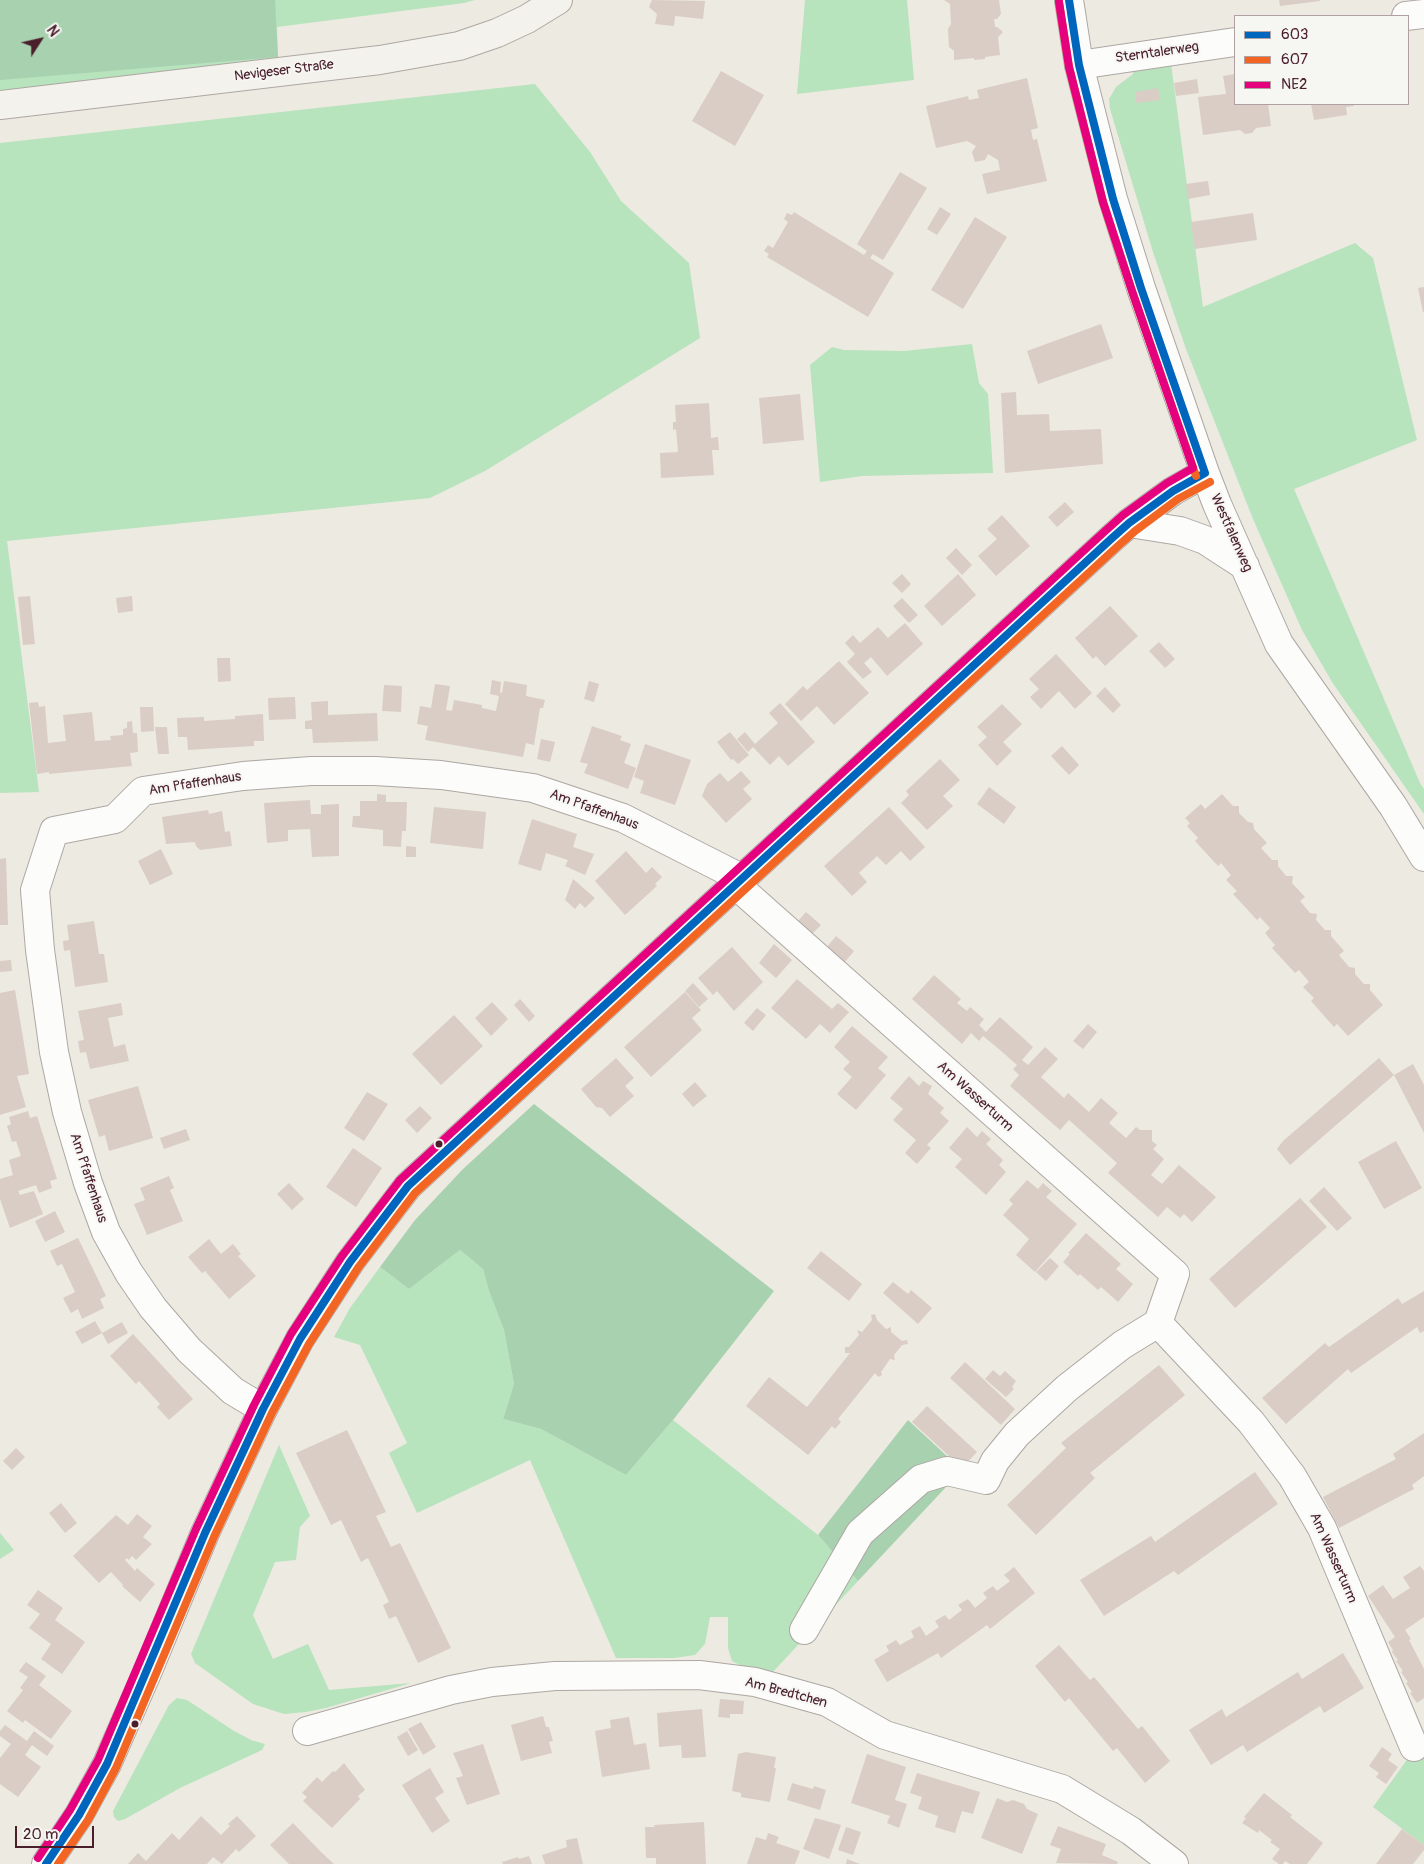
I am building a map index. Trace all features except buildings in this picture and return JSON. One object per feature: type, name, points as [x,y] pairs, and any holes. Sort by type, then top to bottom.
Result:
[{"type":"main road","name":"Nevigeser Straße","points":[[0,105],[380,60],[459,46],[497,33],[527,19],[558,0]]},
{"type":"street","name":"Westfalenweg","points":[[1069,0],[1079,65],[1113,200],[1141,288],[1205,473],[1279,644],[1392,806],[1424,857]]},
{"type":"street","points":[[1409,16],[1424,14]]},
{"type":"street","name":"Sterntalerweg","points":[[1079,65],[1234,42]]},
{"type":"street","points":[[46,1864],[79,1815],[107,1764],[205,1533],[263,1409],[300,1339],[350,1262],[408,1186],[1129,522],[1173,491],[1205,473]]},
{"type":"street","points":[[1129,522],[1180,531],[1205,540],[1245,566]]},
{"type":"street","name":"Am Pfaffenhaus","points":[[263,1409],[234,1391],[189,1350],[153,1308],[129,1273],[106,1232],[88,1183],[67,1112],[56,1060],[40,950],[35,890],[54,831],[115,819],[143,791],[243,776],[312,771],[375,771],[441,775],[533,788],[623,818],[738,882]]},
{"type":"street","name":"Am Wasserturm","points":[[738,882],[1175,1274],[1158,1323],[1251,1422],[1292,1476],[1322,1528],[1414,1747]]},
{"type":"street","points":[[804,1630],[860,1533],[921,1478],[947,1471],[986,1480],[995,1461],[1017,1434],[1067,1388],[1122,1345],[1158,1323]]},
{"type":"street","name":"Am Bredtchen","points":[[307,1732],[451,1690],[492,1682],[555,1676],[689,1676],[755,1682],[827,1702],[885,1735],[1062,1789],[1131,1831],[1174,1864]]},
{"type":"green space","points":[[0,0],[475,0],[277,27],[278,57],[0,92]]},
{"type":"green space","points":[[0,0],[275,0],[278,57],[0,80]]},
{"type":"green space","points":[[805,0],[907,0],[914,80],[797,94]]},
{"type":"green space","points":[[1171,63],[1203,307],[1355,243],[1373,258],[1417,440],[1294,489],[1424,789],[1424,814],[1332,682],[1302,630],[1253,519],[1186,349],[1153,252],[1110,109],[1109,99],[1116,87],[1133,74],[1133,69]]},
{"type":"green space","points":[[535,84],[590,152],[621,201],[689,263],[700,338],[485,471],[430,498],[7,541],[39,792],[0,793],[0,143]]},
{"type":"green space","points":[[972,344],[979,383],[988,394],[993,473],[862,476],[820,482],[810,365],[832,347],[844,350],[904,351]]},
{"type":"green space","points":[[534,1104],[774,1291],[673,1420],[626,1475],[541,1429],[503,1419],[514,1384],[504,1330],[483,1269],[460,1250],[409,1289],[380,1267],[415,1220],[463,1169]]},
{"type":"green space","points":[[460,1250],[483,1269],[504,1330],[514,1384],[503,1419],[541,1429],[626,1475],[673,1420],[818,1535],[858,1581],[770,1675],[750,1670],[732,1661],[728,1648],[728,1617],[710,1617],[705,1644],[695,1655],[674,1658],[616,1658],[530,1460],[417,1513],[389,1453],[407,1443],[360,1345],[334,1337],[350,1308],[380,1267],[409,1289]]},
{"type":"green space","points":[[908,1420],[962,1470],[858,1581],[818,1535]]},
{"type":"green space","points":[[279,1445],[310,1516],[300,1527],[296,1560],[275,1562],[253,1615],[273,1659],[308,1644],[329,1690],[411,1683],[326,1708],[284,1714],[253,1704],[195,1663],[191,1654]]},
{"type":"green space","points":[[0,1533],[14,1550],[0,1559]]},
{"type":"green space","points":[[177,1698],[187,1700],[251,1740],[265,1744],[262,1750],[180,1788],[125,1819],[118,1821],[114,1817],[113,1811],[169,1705]]},
{"type":"green space","points":[[1424,1736],[1424,1845],[1373,1807]]},
{"type":"transit line","name":"603","points":[[1069,0],[1079,65],[1113,199],[1141,288],[1205,473]]},
{"type":"transit line","name":"607","points":[[1059,2],[1069,67],[1103,202],[1196,476]]},
{"type":"transit line","name":"NE2","points":[[38,1858],[70,1810],[98,1760],[196,1529],[254,1405],[291,1334],[342,1256],[400,1180],[1104,532],[1123,515],[1167,483],[1193,468],[1103,202],[1069,67],[1059,2]]},
{"type":"transit line","name":"603","points":[[46,1864],[79,1815],[107,1764],[205,1533],[263,1409],[300,1339],[350,1262],[408,1186],[1111,539],[1129,523],[1173,491],[1205,473]]},
{"type":"transit line","name":"607","points":[[58,1864],[88,1820],[116,1768],[214,1537],[272,1413],[309,1344],[358,1268],[415,1193],[1118,546],[1178,499],[1210,482]]}]
